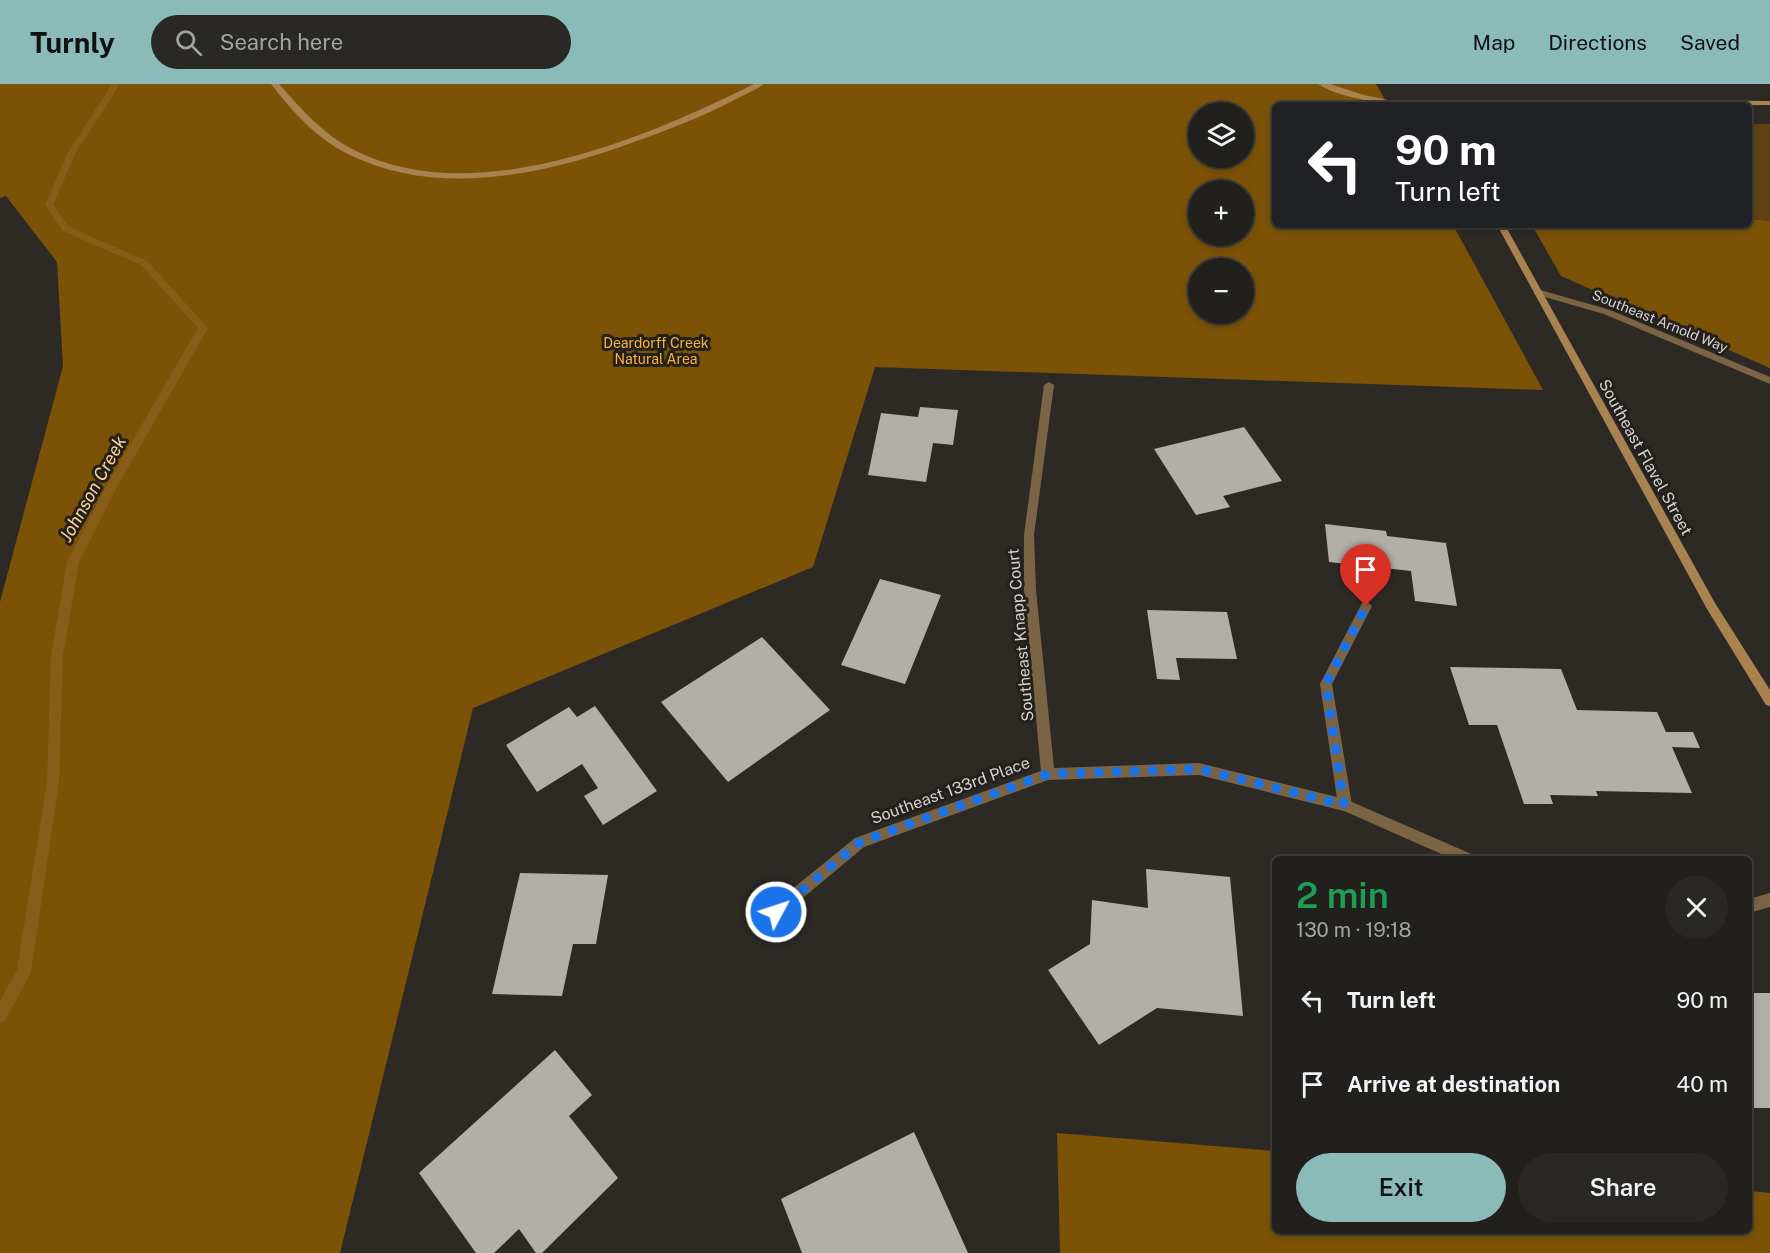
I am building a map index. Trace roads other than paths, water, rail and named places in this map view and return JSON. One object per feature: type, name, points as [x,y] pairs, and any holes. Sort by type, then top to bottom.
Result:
[{"type":"street","points":[[275,84],[304,118],[335,143],[355,154],[401,170],[454,176],[502,174],[568,160],[693,116],[759,84]]},
{"type":"street","points":[[1322,84],[1363,97],[1391,102]]},
{"type":"street","points":[[1752,103],[1770,103]]},
{"type":"street","name":"Southeast Flavel Street","points":[[1503,228],[1712,606],[1770,701]]},
{"type":"street","name":"Southeast Arnold Way","points":[[1537,292],[1607,312],[1770,381]]},
{"type":"street","name":"Southeast Knapp Court","points":[[1048,774],[1030,590],[1029,535],[1049,385]]},
{"type":"street","points":[[1344,805],[1326,684],[1366,606]]},
{"type":"street","name":"Southeast 133rd Place","points":[[776,912],[860,842],[1048,774],[1199,769],[1344,805],[1462,856]]},
{"type":"street","points":[[1752,905],[1770,900]]},
{"type":"waterway","name":"Johnson Creek","points":[[0,1016],[24,972],[53,782],[57,655],[73,562],[112,486],[203,328],[144,263],[66,229],[49,205],[71,154],[116,84]]},
{"type":"park label","name":"Deardorff Creek Natural Area","points":[[656,352]]}]
